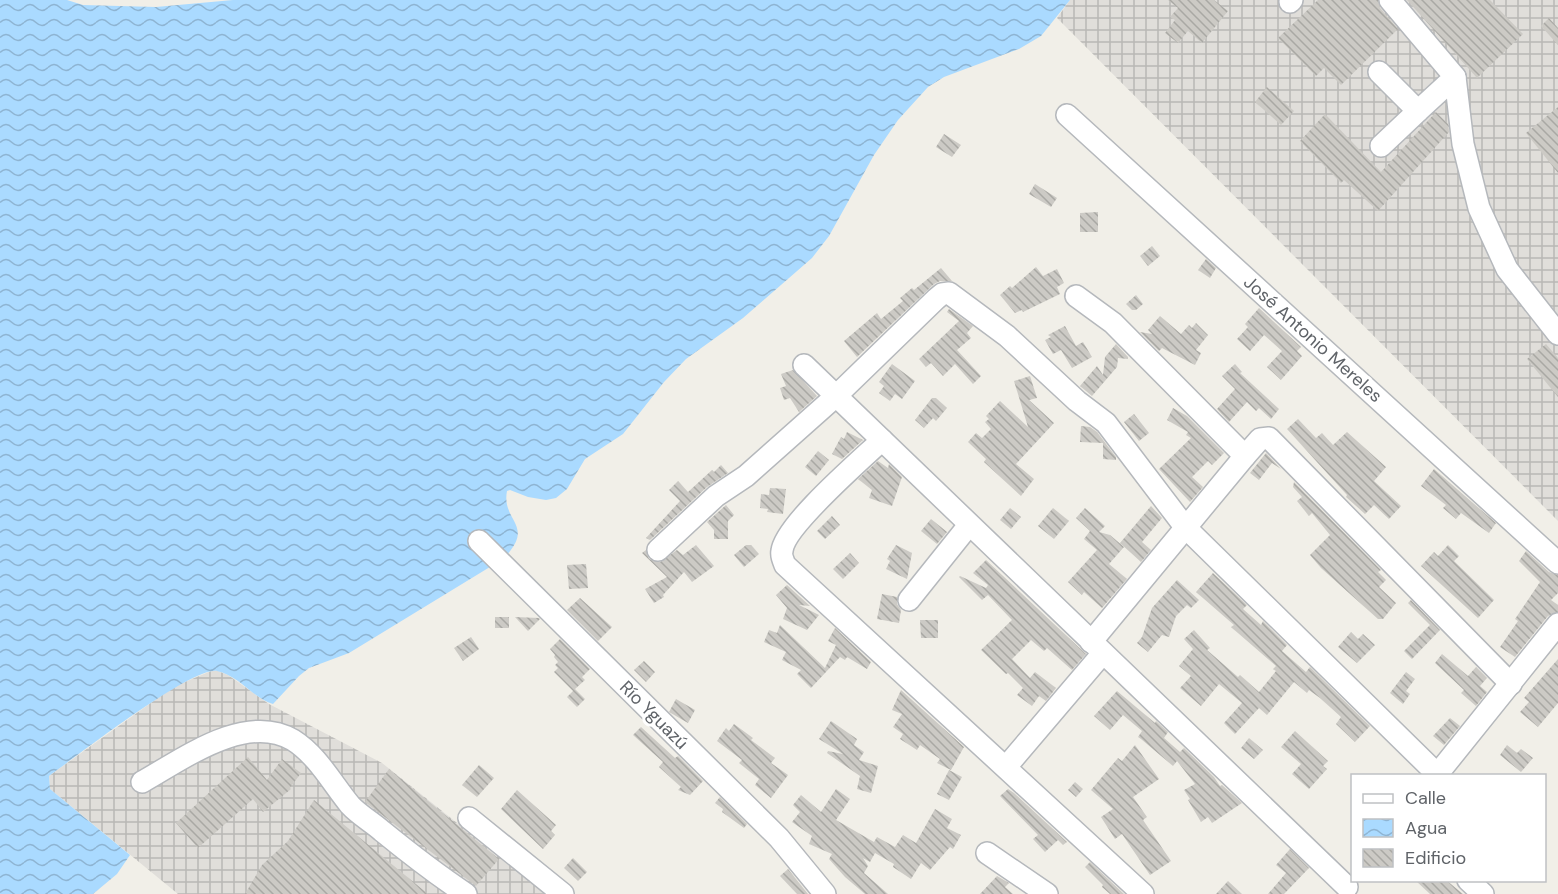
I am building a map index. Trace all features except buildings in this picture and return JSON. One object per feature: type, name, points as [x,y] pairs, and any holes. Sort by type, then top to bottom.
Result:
[{"type":"street","points":[[1390,0],[1455,77],[1463,144],[1479,208],[1507,269],[1558,334]]},
{"type":"street","points":[[1379,72],[1418,111]]},
{"type":"street","points":[[1381,146],[1455,77]]},
{"type":"street","name":"José Antonio Mereles","points":[[1067,115],[1558,563]]},
{"type":"street","points":[[658,550],[716,496],[746,476],[836,396],[936,299],[942,294],[950,293],[1007,336],[1077,401],[1106,423],[1185,527],[1435,774]]},
{"type":"street","points":[[1076,296],[1113,323],[1245,456]]},
{"type":"street","points":[[804,365],[1351,888]]},
{"type":"street","points":[[1006,767],[1185,527],[1260,439],[1269,438],[1511,684]]},
{"type":"street","points":[[882,440],[806,514],[787,537],[782,550],[785,564],[1143,894]]},
{"type":"street","points":[[909,600],[969,525]]},
{"type":"street","name":"Río Yguazú","points":[[479,541],[779,838],[825,894]]},
{"type":"street","points":[[1437,774],[1558,624]]},
{"type":"street","points":[[142,782],[206,747],[237,734],[260,730],[273,732],[293,740],[312,756],[351,806],[435,874],[466,894]]},
{"type":"street","points":[[469,818],[564,894]]},
{"type":"street","points":[[987,853],[1047,894]]},
{"type":"street","points":[[1469,882],[1483,894]]},
{"type":"shaded area","points":[[1070,0],[1558,0],[1558,521],[1057,18]]},
{"type":"shaded area","points":[[211,671],[228,675],[269,704],[382,763],[546,894],[178,894],[50,789],[49,776],[173,687]]},
{"type":"water","points":[[0,0],[67,0],[83,5],[156,7],[233,0],[1070,0],[1041,36],[1019,49],[944,77],[928,87],[898,120],[874,155],[829,236],[812,258],[743,318],[686,359],[664,382],[623,434],[585,459],[567,489],[556,498],[546,500],[507,491],[506,501],[518,531],[513,548],[503,559],[349,653],[309,668],[273,704],[259,697],[232,677],[217,671],[203,674],[160,697],[49,776],[50,789],[130,855],[117,874],[93,894],[0,894]]}]
